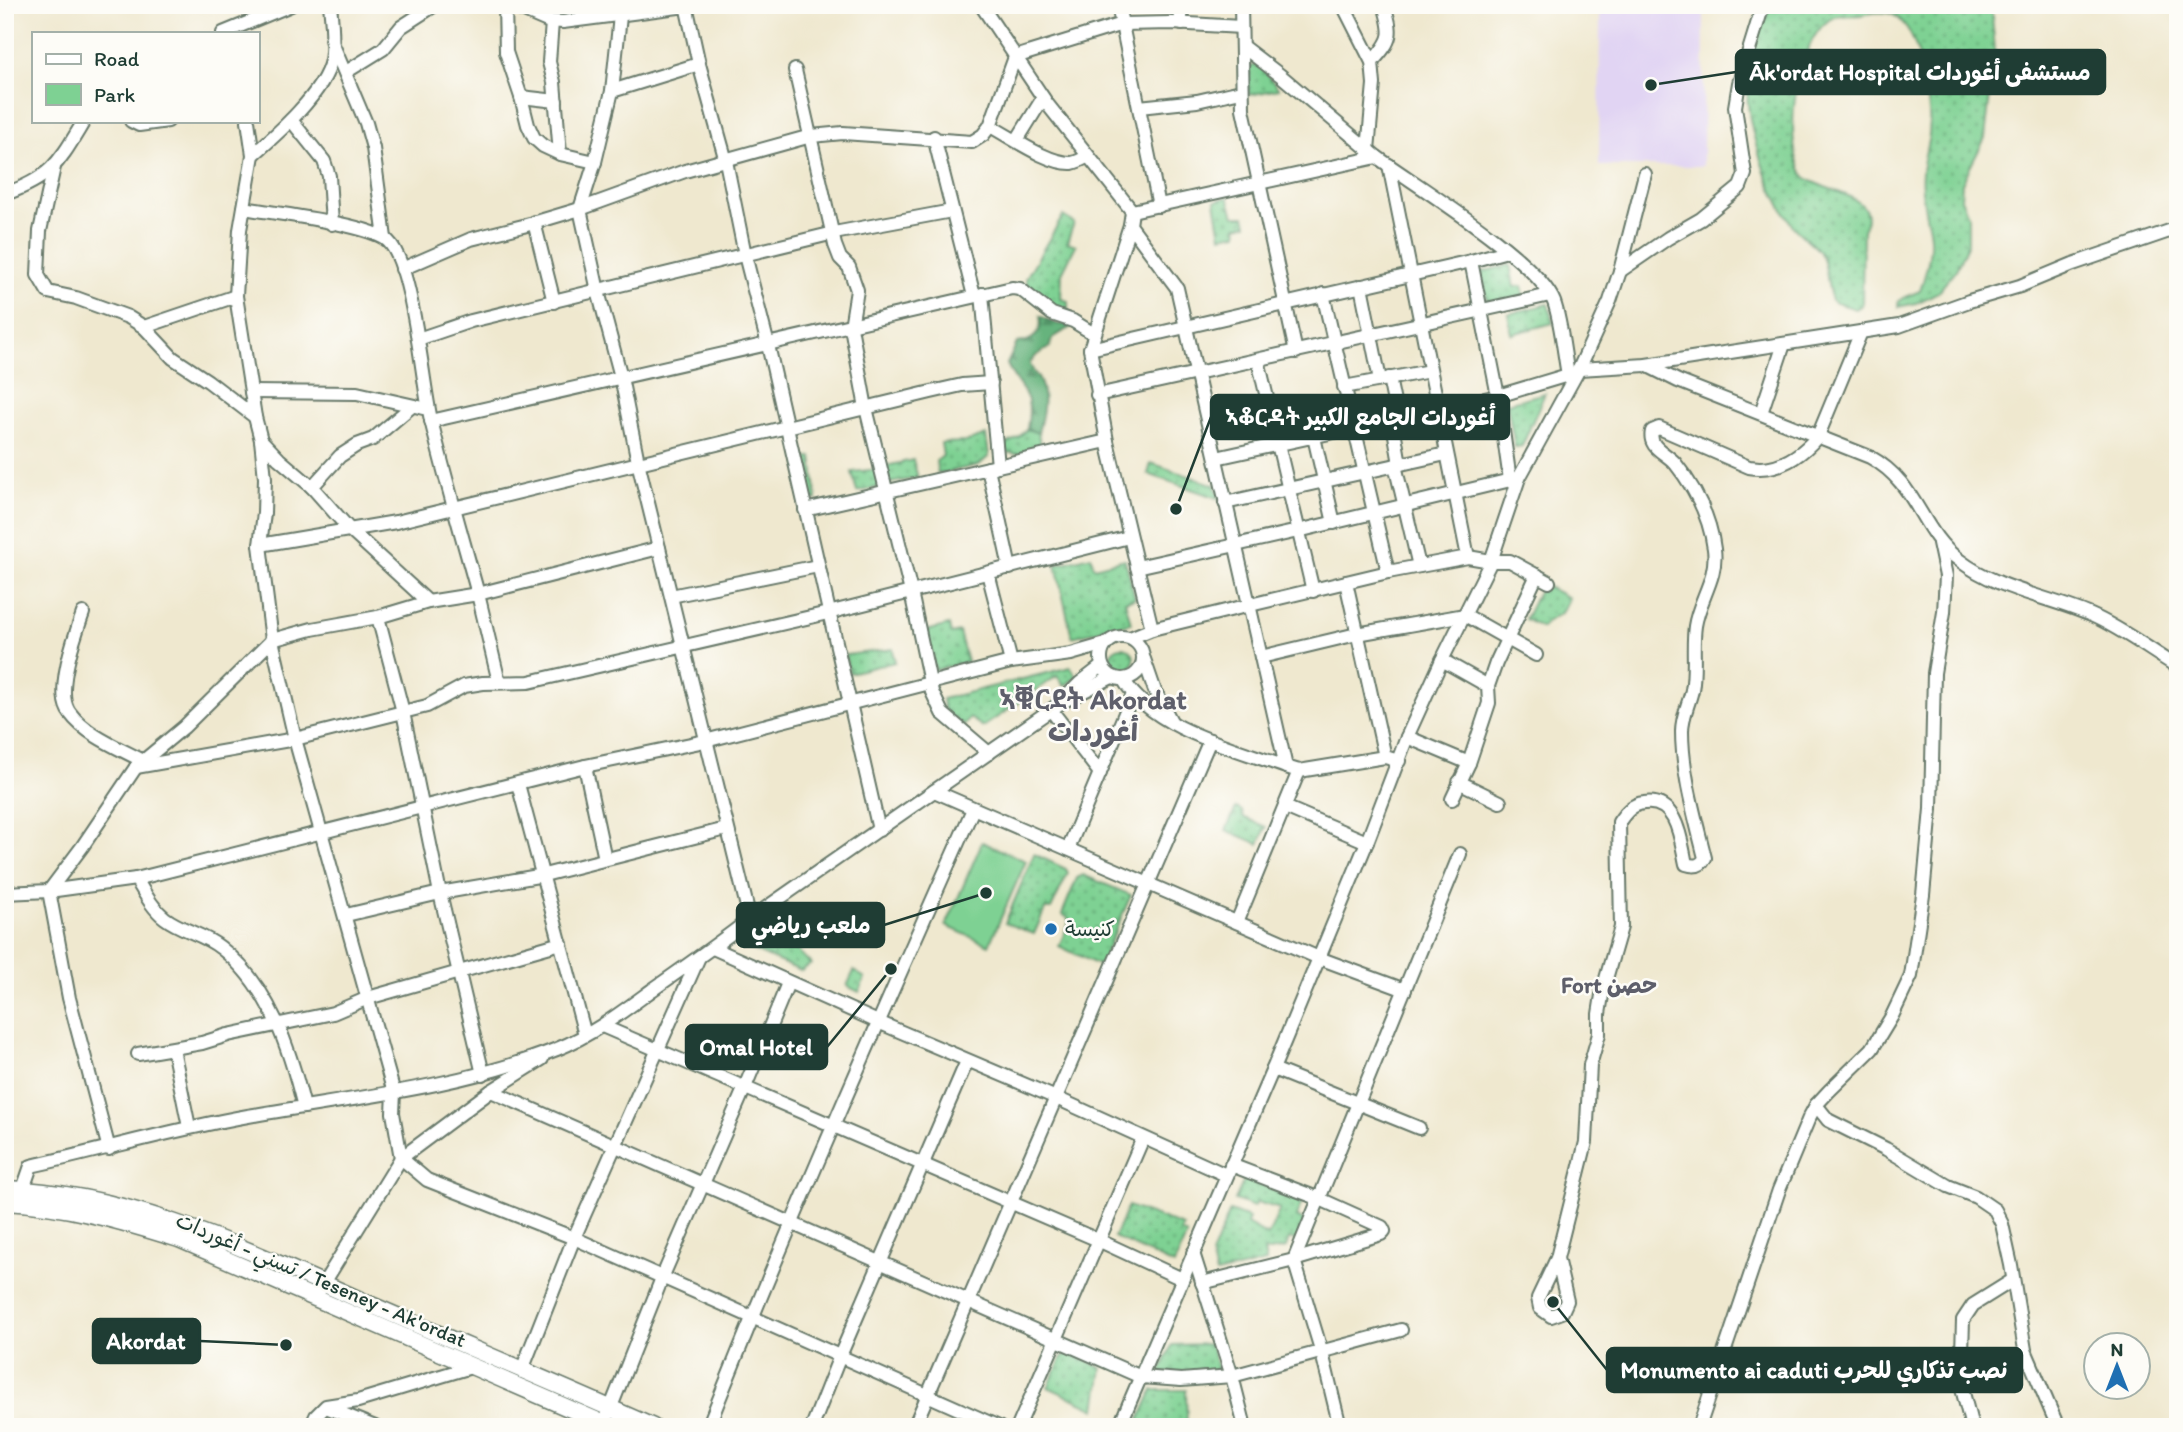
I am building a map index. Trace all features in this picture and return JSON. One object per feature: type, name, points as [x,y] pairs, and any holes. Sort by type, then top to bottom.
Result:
[{"type":"main road","points":[[5,1189],[23,1189],[89,1199],[173,1221],[320,1290],[522,1370],[653,1427]]},
{"type":"main road","name":"تسني - أغوردات / Teseney - Ak'ordat","points":[[5,1202],[77,1210],[127,1222],[320,1290],[471,1367],[606,1426]]},
{"type":"street","points":[[231,31],[291,5]]},
{"type":"street","points":[[253,155],[292,120],[328,70],[332,58],[330,5]]},
{"type":"street","points":[[346,72],[383,49],[401,27],[435,5]]},
{"type":"street","points":[[505,5],[506,52],[534,138],[560,154],[595,162]]},
{"type":"street","points":[[510,5],[547,22],[620,16],[686,5],[726,161],[745,255],[879,830]]},
{"type":"street","points":[[981,5],[1043,98],[1132,211],[1130,225],[1090,349],[1107,441],[1152,629]]},
{"type":"street","points":[[1118,5],[1160,206]]},
{"type":"street","points":[[1179,5],[1182,24]]},
{"type":"street","points":[[1241,5],[1241,91],[1250,150],[1296,352]]},
{"type":"street","points":[[1343,5],[1356,35],[1372,61],[1373,153]]},
{"type":"street","points":[[1372,61],[1391,37],[1391,27],[1384,5]]},
{"type":"street","points":[[1620,271],[1668,238],[1702,219],[1740,187],[1745,174],[1735,107],[1739,83],[1763,5]]},
{"type":"street","points":[[620,16],[612,91],[595,162],[580,209],[682,647],[750,919]]},
{"type":"street","points":[[552,22],[549,61],[556,101],[560,154]]},
{"type":"street","points":[[1015,57],[1122,24],[1241,27]]},
{"type":"street","points":[[331,40],[366,123],[373,148],[385,238]]},
{"type":"street","points":[[1242,47],[1280,75],[1373,153],[1478,228],[1528,268],[1554,301],[1573,374]]},
{"type":"street","points":[[402,269],[471,239],[580,209],[685,171],[811,136],[843,133],[934,137],[972,142],[990,126],[1015,57]]},
{"type":"street","points":[[612,91],[699,64]]},
{"type":"street","points":[[795,70],[840,258],[849,267],[857,290],[851,327],[866,408],[935,700],[942,713],[989,753]]},
{"type":"street","points":[[1139,107],[1197,101],[1241,91]]},
{"type":"street","points":[[521,97],[556,101]]},
{"type":"street","points":[[1017,141],[1043,98]]},
{"type":"street","points":[[292,120],[324,161],[329,176],[332,223]]},
{"type":"street","points":[[5,194],[25,187],[54,167],[83,122]]},
{"type":"street","points":[[133,122],[139,125],[161,122]]},
{"type":"street","points":[[248,122],[253,155],[240,230],[236,296],[265,478],[260,545],[272,640],[295,739],[394,1093],[393,1113],[401,1158],[427,1180],[574,1238],[999,1427]]},
{"type":"street","points":[[990,126],[1049,158],[1070,163],[1088,156]]},
{"type":"street","points":[[934,137],[952,211],[978,295],[991,383],[993,467],[1010,568]]},
{"type":"street","points":[[1132,211],[1258,184],[1373,153]]},
{"type":"street","points":[[1389,165],[1468,557]]},
{"type":"street","points":[[54,167],[40,231],[38,275],[48,292],[111,309],[144,327],[173,358],[255,417]]},
{"type":"street","points":[[1119,1427],[1273,1069],[1367,842],[1407,737],[1441,660],[1491,561],[1514,479],[1605,313],[1620,271],[1645,174]]},
{"type":"street","points":[[244,208],[362,229],[385,238],[393,246],[402,269],[418,339],[430,415],[499,682]]},
{"type":"street","points":[[418,339],[471,321],[834,233],[952,211]]},
{"type":"street","points":[[534,222],[554,302]]},
{"type":"street","points":[[1130,225],[1177,288],[1286,767]]},
{"type":"street","points":[[1216,458],[1498,396],[1573,374],[1899,326],[2020,286],[2073,264],[2178,228]]},
{"type":"street","points":[[1090,349],[1507,251]]},
{"type":"street","points":[[1471,261],[1514,479]]},
{"type":"street","points":[[1361,286],[1371,335],[1395,418],[1397,464],[1419,566]]},
{"type":"street","points":[[251,391],[357,393],[411,407],[430,415],[851,327],[978,295],[1020,289],[1052,314],[1073,321],[1094,334]]},
{"type":"street","points":[[1324,294],[1388,572]]},
{"type":"street","points":[[1097,395],[1550,295]]},
{"type":"street","points":[[144,327],[236,296]]},
{"type":"street","points":[[1557,1258],[1586,1142],[1590,1065],[1599,1034],[1603,989],[1621,927],[1619,822],[1625,813],[1643,803],[1662,805],[1683,839],[1686,863],[1697,866],[1705,858],[1689,787],[1682,732],[1683,717],[1692,691],[1696,620],[1716,568],[1715,552],[1701,503],[1674,463],[1654,447],[1650,438],[1652,431],[1659,428],[1749,467],[1758,469],[1781,466],[1808,448],[1818,436],[1861,332]]},
{"type":"street","points":[[1761,414],[1784,344]]},
{"type":"street","points":[[1258,360],[1313,591]]},
{"type":"street","points":[[1646,365],[1885,465],[1912,495],[1938,542],[1946,576],[1934,673],[1930,821],[1911,976],[1872,1049],[1816,1105],[1809,1118],[1779,1190],[1699,1427]]},
{"type":"street","points":[[1344,387],[1430,370]]},
{"type":"street","points":[[260,545],[396,522],[962,385],[991,383]]},
{"type":"street","points":[[1208,417],[1268,402]]},
{"type":"street","points":[[312,487],[340,456],[373,439],[411,407]]},
{"type":"street","points":[[1314,437],[1334,523]]},
{"type":"street","points":[[261,440],[312,487],[350,530],[428,602]]},
{"type":"street","points":[[805,510],[1107,441]]},
{"type":"street","points":[[1225,503],[1446,454]]},
{"type":"street","points":[[1137,567],[1514,479]]},
{"type":"street","points":[[83,613],[72,641],[65,674],[66,706],[69,713],[96,736],[139,764],[295,739],[434,703],[458,688],[482,683],[529,682],[828,613],[1129,537]]},
{"type":"street","points":[[1938,542],[1958,560],[1980,574],[2020,592],[2092,615],[2178,667]]},
{"type":"street","points":[[109,1149],[69,998],[49,891],[139,764],[184,727],[272,640],[312,629],[378,617],[428,602],[478,594],[659,548]]},
{"type":"street","points":[[5,893],[49,891],[136,879],[585,766],[705,741],[1011,662],[1071,654],[1106,644],[1117,637],[1130,638],[1152,629],[1388,572],[1468,557],[1510,561],[1549,582]]},
{"type":"street","points":[[671,596],[818,566]]},
{"type":"street","points":[[988,573],[1011,662]]},
{"type":"street","points":[[1452,799],[1469,763],[1489,703],[1488,685],[1537,575]]},
{"type":"street","points":[[1346,582],[1385,757]]},
{"type":"street","points":[[1261,657],[1357,635],[1465,615],[1536,654]]},
{"type":"street","points":[[378,617],[403,712],[440,893],[483,1074]]},
{"type":"street","points":[[1130,638],[1140,646],[1155,691],[1172,723]]},
{"type":"street","points":[[320,1290],[401,1158],[491,1091],[559,1048],[602,1026],[750,919],[1062,702],[1101,664],[1102,649],[1106,644]]},
{"type":"street","points":[[1071,654],[1101,664],[1145,706],[1172,723],[1210,740],[1286,767],[1299,771],[1385,757],[1399,761]]},
{"type":"street","points":[[1062,702],[1117,678],[1133,676],[1144,659]]},
{"type":"street","points":[[1441,660],[1488,685]]},
{"type":"street","points":[[1068,849],[1133,694]]},
{"type":"street","points":[[1051,710],[1100,773]]},
{"type":"street","points":[[1407,737],[1469,763]]},
{"type":"street","points":[[914,1427],[1210,740]]},
{"type":"street","points":[[585,766],[606,859]]},
{"type":"street","points":[[1237,922],[1299,771]]},
{"type":"street","points":[[1459,782],[1500,803]]},
{"type":"street","points":[[518,784],[585,1035]]},
{"type":"street","points":[[933,791],[1319,958],[1405,990]]},
{"type":"street","points":[[1285,807],[1367,842]]},
{"type":"street","points":[[708,1427],[751,1317],[973,809]]},
{"type":"street","points":[[346,915],[440,893],[544,875],[726,829]]},
{"type":"street","points":[[1340,1427],[1322,1353],[1294,1260],[1460,854]]},
{"type":"street","points":[[136,879],[158,912],[166,919],[207,937],[223,949],[252,982],[279,1024],[292,1059],[304,1107]]},
{"type":"street","points":[[138,1054],[173,1049],[333,1013],[368,998],[561,943]]},
{"type":"street","points":[[713,948],[1143,1138],[1228,1170],[1320,1199],[1382,1227],[1384,1231],[1294,1260],[1202,1283]]},
{"type":"street","points":[[522,1370],[574,1238],[699,957]]},
{"type":"street","points":[[606,1426],[610,1408],[662,1278],[788,983]]},
{"type":"street","points":[[602,1026],[1098,1240],[1182,1279]]},
{"type":"street","points":[[23,1189],[31,1166],[109,1149],[189,1127],[394,1093],[483,1074],[559,1048]]},
{"type":"street","points":[[173,1049],[189,1127]]},
{"type":"street","points":[[812,1427],[967,1061]]},
{"type":"street","points":[[1273,1069],[1419,1128]]},
{"type":"street","points":[[491,1091],[1058,1338],[1140,1377],[1181,1380],[1232,1376],[1401,1330]]},
{"type":"street","points":[[1816,1105],[1828,1120],[1886,1149],[1948,1186],[1976,1197],[1995,1210],[2002,1224],[2025,1350],[2058,1427]]},
{"type":"street","points":[[1018,1427],[1143,1138]]},
{"type":"street","points":[[1193,1253],[1232,1376],[1245,1427]]},
{"type":"street","points":[[1972,1427],[1961,1385],[1963,1320],[1973,1304],[2013,1280]]},
{"type":"street","points":[[311,1427],[316,1416],[326,1406],[358,1401],[471,1367]]},
{"type":"street","points":[[326,1406],[375,1427]]},
{"type":"shaded area","points":[[1600,5],[1704,5],[1703,166],[1599,166]]},
{"type":"green space","points":[[1769,5],[1991,5],[1995,51],[1985,138],[1962,183],[1961,199],[1968,215],[1968,243],[1956,270],[1938,292],[1917,303],[1898,307],[1898,302],[1920,291],[1927,269],[1930,245],[1922,194],[1923,163],[1929,135],[1929,106],[1922,68],[1910,34],[1901,21],[1887,13],[1844,15],[1829,20],[1808,49],[1796,93],[1794,139],[1803,174],[1820,185],[1856,200],[1864,208],[1867,217],[1863,230],[1862,305],[1856,309],[1833,302],[1819,251],[1798,232],[1782,209],[1758,152],[1749,110],[1748,72]]},
{"type":"green space","points":[[1259,64],[1279,89],[1249,95],[1246,71]]},
{"type":"green space","points":[[1228,197],[1234,216],[1245,216],[1247,224],[1237,226],[1238,233],[1221,236],[1215,201]]},
{"type":"green space","points":[[1063,216],[1074,223],[1067,242],[1076,245],[1062,273],[1061,299],[1068,301],[1068,311],[1054,309],[1028,288],[1026,278]]},
{"type":"green space","points":[[1510,265],[1514,287],[1522,286],[1524,296],[1488,303],[1481,272]]},
{"type":"green space","points":[[1548,304],[1553,323],[1512,334],[1508,314]]},
{"type":"green space","points":[[1040,316],[1057,324],[1074,325],[1053,338],[1050,347],[1030,362],[1043,394],[1038,433],[1027,429],[1027,399],[1007,364],[1017,343],[1036,336],[1041,322]]},
{"type":"green space","points":[[1545,393],[1522,446],[1515,447],[1507,403]]},
{"type":"green space","points":[[1027,429],[1038,433],[1041,448],[1017,454],[1004,452],[1001,447],[1018,438]]},
{"type":"green space","points":[[986,435],[989,456],[979,465],[938,474],[936,461],[943,456],[941,443],[966,442]]},
{"type":"green space","points":[[812,457],[817,500],[810,498],[801,459]]},
{"type":"green space","points":[[913,460],[918,478],[890,483],[886,466]]},
{"type":"green space","points":[[1151,463],[1215,485],[1220,499],[1148,474]]},
{"type":"green space","points":[[877,469],[880,487],[857,492],[852,472]]},
{"type":"green space","points":[[1091,556],[1094,567],[1125,559],[1135,598],[1125,601],[1131,623],[1072,637],[1056,565]]},
{"type":"green space","points":[[1542,584],[1569,598],[1561,613],[1546,622],[1542,628],[1525,619]]},
{"type":"green space","points":[[949,625],[951,634],[959,632],[967,662],[935,670],[926,631]]},
{"type":"green space","points":[[1122,647],[1133,654],[1134,659],[1127,670],[1122,671],[1111,664],[1110,659],[1117,648]]},
{"type":"green space","points":[[893,649],[895,662],[849,673],[845,655]]},
{"type":"green space","points":[[1071,667],[1077,677],[1064,686],[1057,676],[983,727],[970,718],[964,726],[945,713],[942,699]]},
{"type":"green space","points":[[1236,808],[1242,811],[1243,817],[1266,827],[1259,844],[1226,830]]},
{"type":"green space","points":[[982,842],[1026,861],[989,945],[946,926]]},
{"type":"green space","points":[[1034,854],[1066,869],[1068,873],[1051,909],[1045,909],[1034,934],[1005,923]]},
{"type":"green space","points":[[1083,875],[1131,895],[1100,966],[1059,946],[1069,923],[1068,918],[1062,914],[1077,878]]},
{"type":"green space","points":[[771,923],[811,964],[801,971],[745,947],[746,941]]},
{"type":"green space","points":[[854,971],[865,978],[859,992],[847,986]]},
{"type":"green space","points":[[1245,1178],[1302,1202],[1296,1217],[1305,1221],[1296,1241],[1289,1239],[1286,1248],[1264,1252],[1266,1262],[1216,1274],[1211,1255],[1230,1211],[1249,1218],[1247,1224],[1268,1236],[1280,1209],[1257,1202],[1254,1207],[1235,1200]]},
{"type":"green space","points":[[1128,1206],[1183,1226],[1181,1232],[1187,1235],[1174,1265],[1114,1237]]},
{"type":"green space","points":[[1211,1344],[1218,1372],[1160,1373],[1172,1345]]},
{"type":"green space","points":[[1069,1353],[1102,1368],[1096,1409],[1048,1387],[1062,1357]]},
{"type":"green space","points":[[1153,1390],[1186,1390],[1187,1427],[1155,1427],[1138,1423]]},
{"type":"place","name":"Āk'ordat Hospital مستشفى أغوردات","points":[[1651,85]]},
{"type":"place","name":"ኣቆርዳት أغوردات الجامع الكبير","points":[[1176,509]]},
{"type":"place","name":"ملعب رياضي","points":[[986,893]]},
{"type":"place","name":"كنيسة","points":[[1051,929]]},
{"type":"place","name":"Omal Hotel","points":[[891,969]]},
{"type":"place","name":"Monumento ai caduti نصب تذكاري للحرب","points":[[1553,1302]]},
{"type":"place","name":"Akordat","points":[[286,1345]]},
{"type":"district","name":"ኣቑርደት Akordat أغوردات","points":[[1093,715]]},
{"type":"district","name":"Fort حصن","points":[[1609,985]]}]
